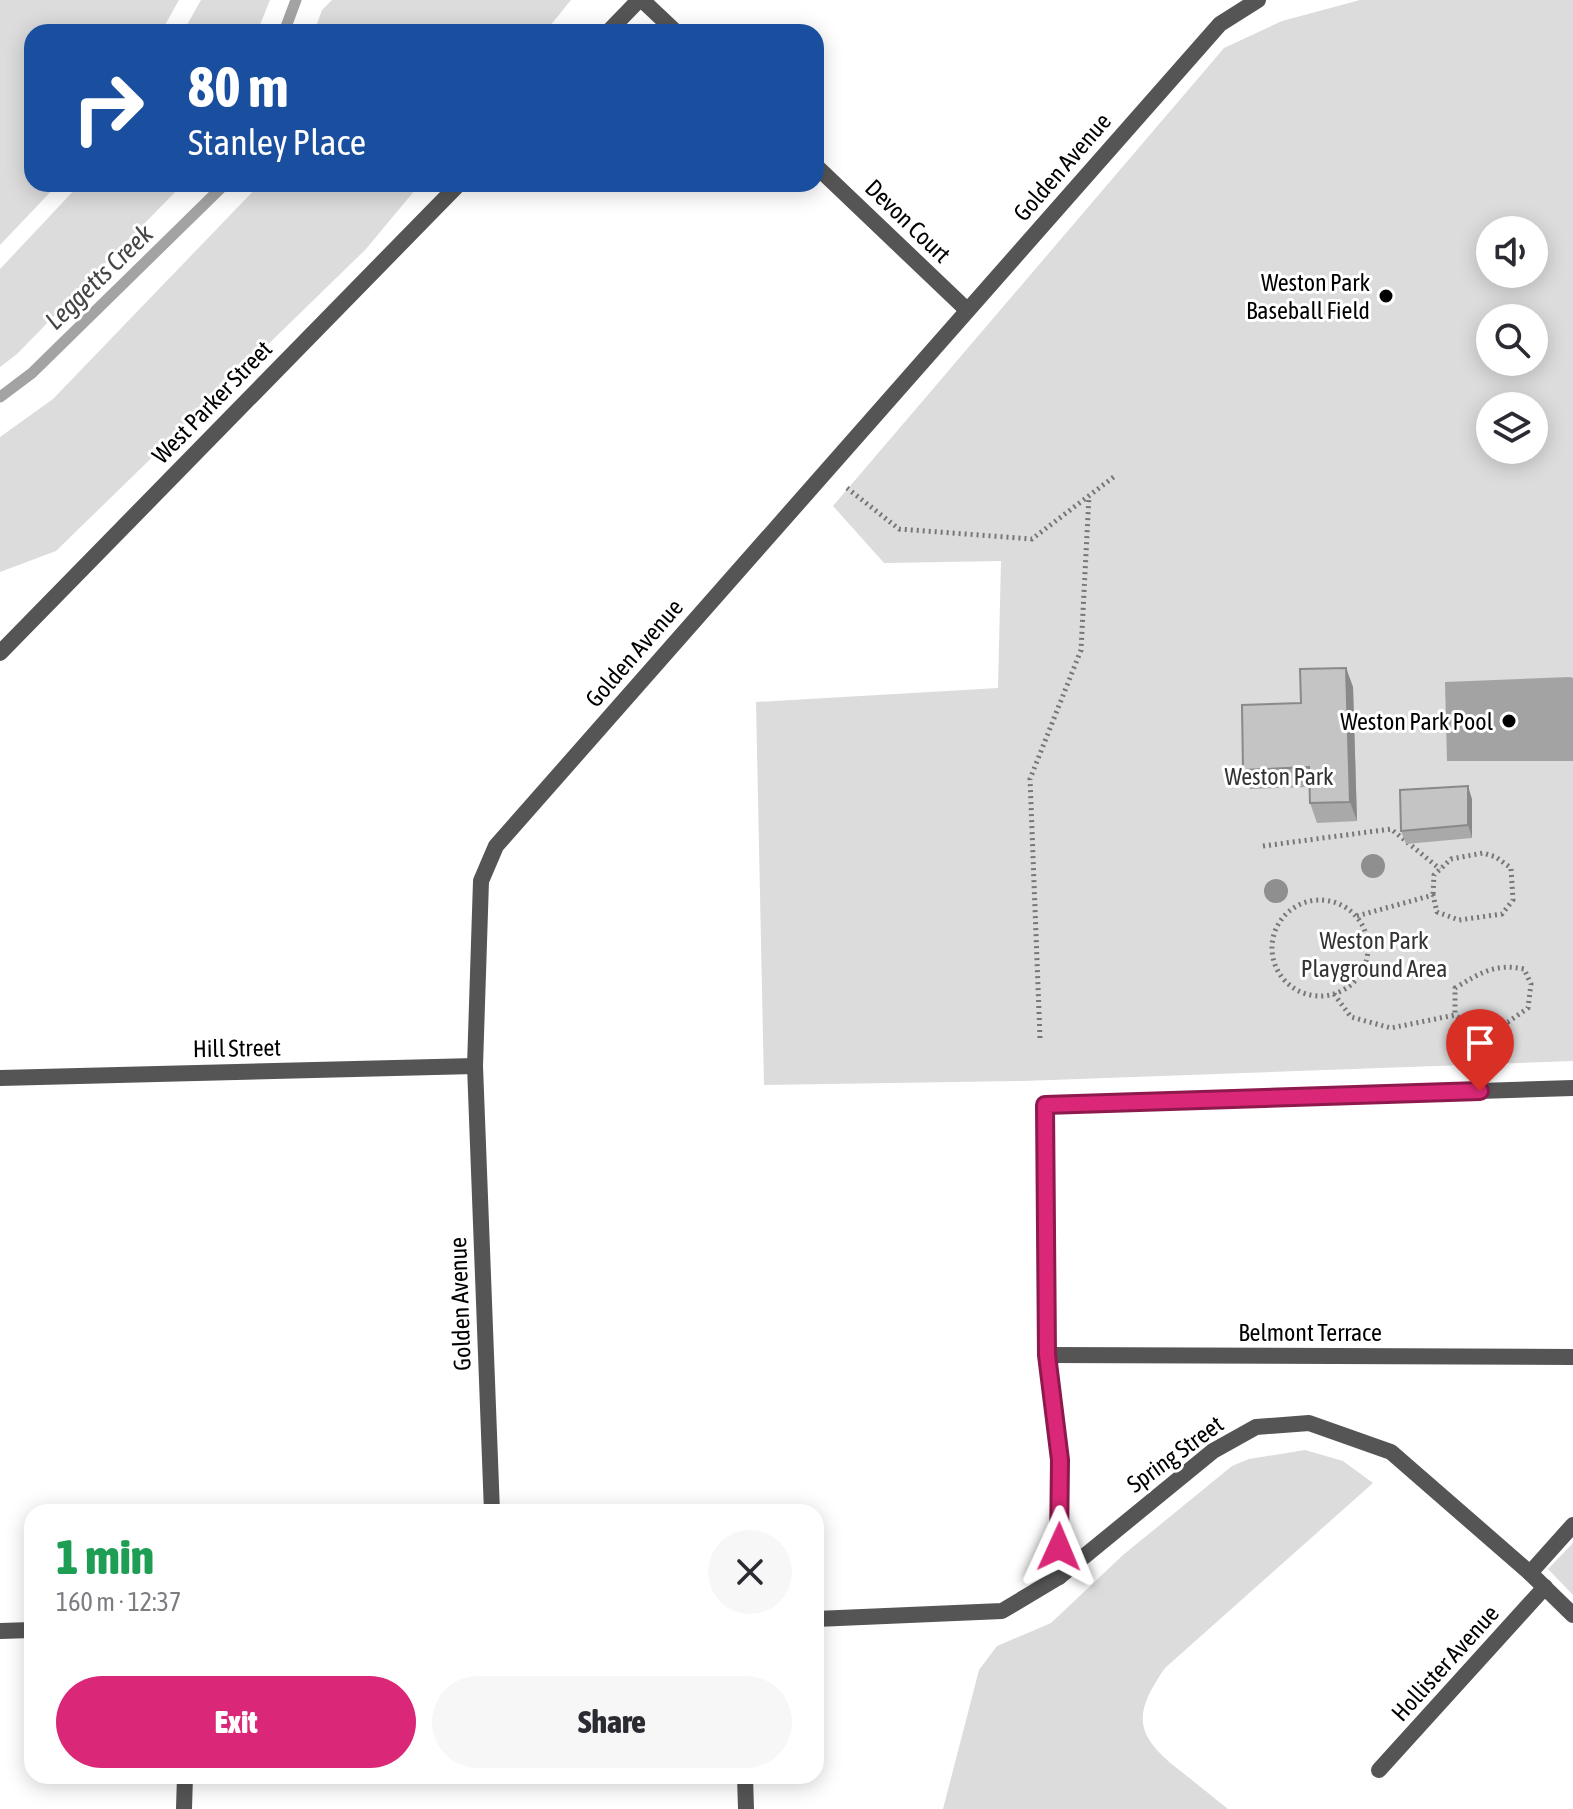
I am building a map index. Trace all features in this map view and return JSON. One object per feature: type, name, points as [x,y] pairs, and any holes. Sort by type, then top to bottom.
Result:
[{"type":"street","points":[[616,24],[641,0],[667,24]]},
{"type":"street","name":"Golden Avenue","points":[[492,1504],[475,1066],[481,881],[496,846],[1220,24],[1258,0]]},
{"type":"street","name":"Devon Court","points":[[824,174],[967,310]]},
{"type":"street","name":"West Parker Street","points":[[0,653],[451,192]]},
{"type":"street","name":"Hill Street","points":[[0,1078],[475,1066]]},
{"type":"street","points":[[1059,1577],[1060,1460],[1047,1355],[1045,1105],[1573,1088]]},
{"type":"street","name":"Belmont Terrace","points":[[1047,1355],[1573,1357]]},
{"type":"street","name":"Spring Street","points":[[824,1619],[1002,1611],[1059,1577],[1213,1451],[1256,1427],[1309,1423],[1391,1452],[1530,1573],[1573,1615]]},
{"type":"street","points":[[1530,1573],[1573,1525]]},
{"type":"street","name":"Hollister Avenue","points":[[1379,1770],[1545,1587]]},
{"type":"street","points":[[0,1631],[24,1630]]},
{"type":"street","points":[[184,1809],[185,1784]]},
{"type":"street","points":[[745,1784],[746,1809]]},
{"type":"path","points":[[837,479],[899,529],[1032,539],[1115,476]]},
{"type":"path","points":[[1040,1038],[1030,779],[1081,650],[1089,496]]},
{"type":"path","points":[[1263,846],[1391,829],[1440,869]]},
{"type":"path","points":[[1483,853],[1496,857],[1511,868],[1513,900],[1502,914],[1459,920],[1437,912],[1433,895],[1434,875],[1451,859],[1483,853]]},
{"type":"path","points":[[1357,916],[1433,895]]},
{"type":"path","points":[[1318,899],[1334,901],[1357,916],[1368,936],[1369,952],[1364,968],[1355,982],[1334,994],[1309,995],[1295,989],[1283,980],[1275,966],[1273,936],[1279,922],[1302,903],[1318,899]]},
{"type":"path","points":[[1334,994],[1351,1017],[1391,1028],[1455,1015],[1472,1027],[1508,1022],[1528,1008],[1531,984],[1524,969],[1507,966],[1480,974],[1455,988],[1455,1015]]},
{"type":"green space","points":[[0,0],[179,0],[166,24],[24,24],[24,192],[50,192],[0,245]]},
{"type":"green space","points":[[201,0],[270,0],[260,24],[188,24]]},
{"type":"green space","points":[[332,0],[571,0],[552,24],[317,24],[322,10]]},
{"type":"green space","name":"Weston Park","points":[[1360,0],[1573,0],[1573,1061],[1023,1081],[764,1085],[756,702],[998,688],[1001,561],[884,563],[833,506],[1224,48],[1282,21]]},
{"type":"green space","points":[[72,192],[175,192],[17,354],[0,367],[0,269]]},
{"type":"green space","points":[[252,192],[413,192],[366,249],[56,551],[0,572],[0,437],[53,399]]},
{"type":"green space","points":[[1305,1450],[1343,1461],[1373,1483],[1165,1668],[1143,1711],[1146,1734],[1153,1745],[1228,1809],[943,1809],[979,1670],[997,1646],[1051,1623],[1123,1555],[1232,1466],[1249,1459]]},
{"type":"green space","points":[[1573,1543],[1573,1595],[1548,1569]]},
{"type":"shaded area","name":"Weston Park Pool","points":[[1573,678],[1573,761],[1447,761],[1445,682]]},
{"type":"building","points":[[1346,668],[1350,802],[1310,803],[1309,767],[1243,770],[1242,705],[1301,703],[1300,669]]},
{"type":"building","points":[[1468,786],[1468,825],[1401,831],[1400,790]]},
{"type":"waterway","name":"Leggetts Creek","points":[[287,24],[296,0]]},
{"type":"waterway","name":"Leggetts Creek","points":[[0,397],[32,373],[217,192]]},
{"type":"place","name":"Weston Park Baseball Field","points":[[1386,296]]},
{"type":"place","name":"Weston Park Pool","points":[[1509,721]]},
{"type":"route","points":[[1059,1547],[1060,1460],[1047,1355],[1045,1105],[1480,1091]]},
{"type":"park label","name":"Weston Park Playground Area","points":[[1374,954]]}]
